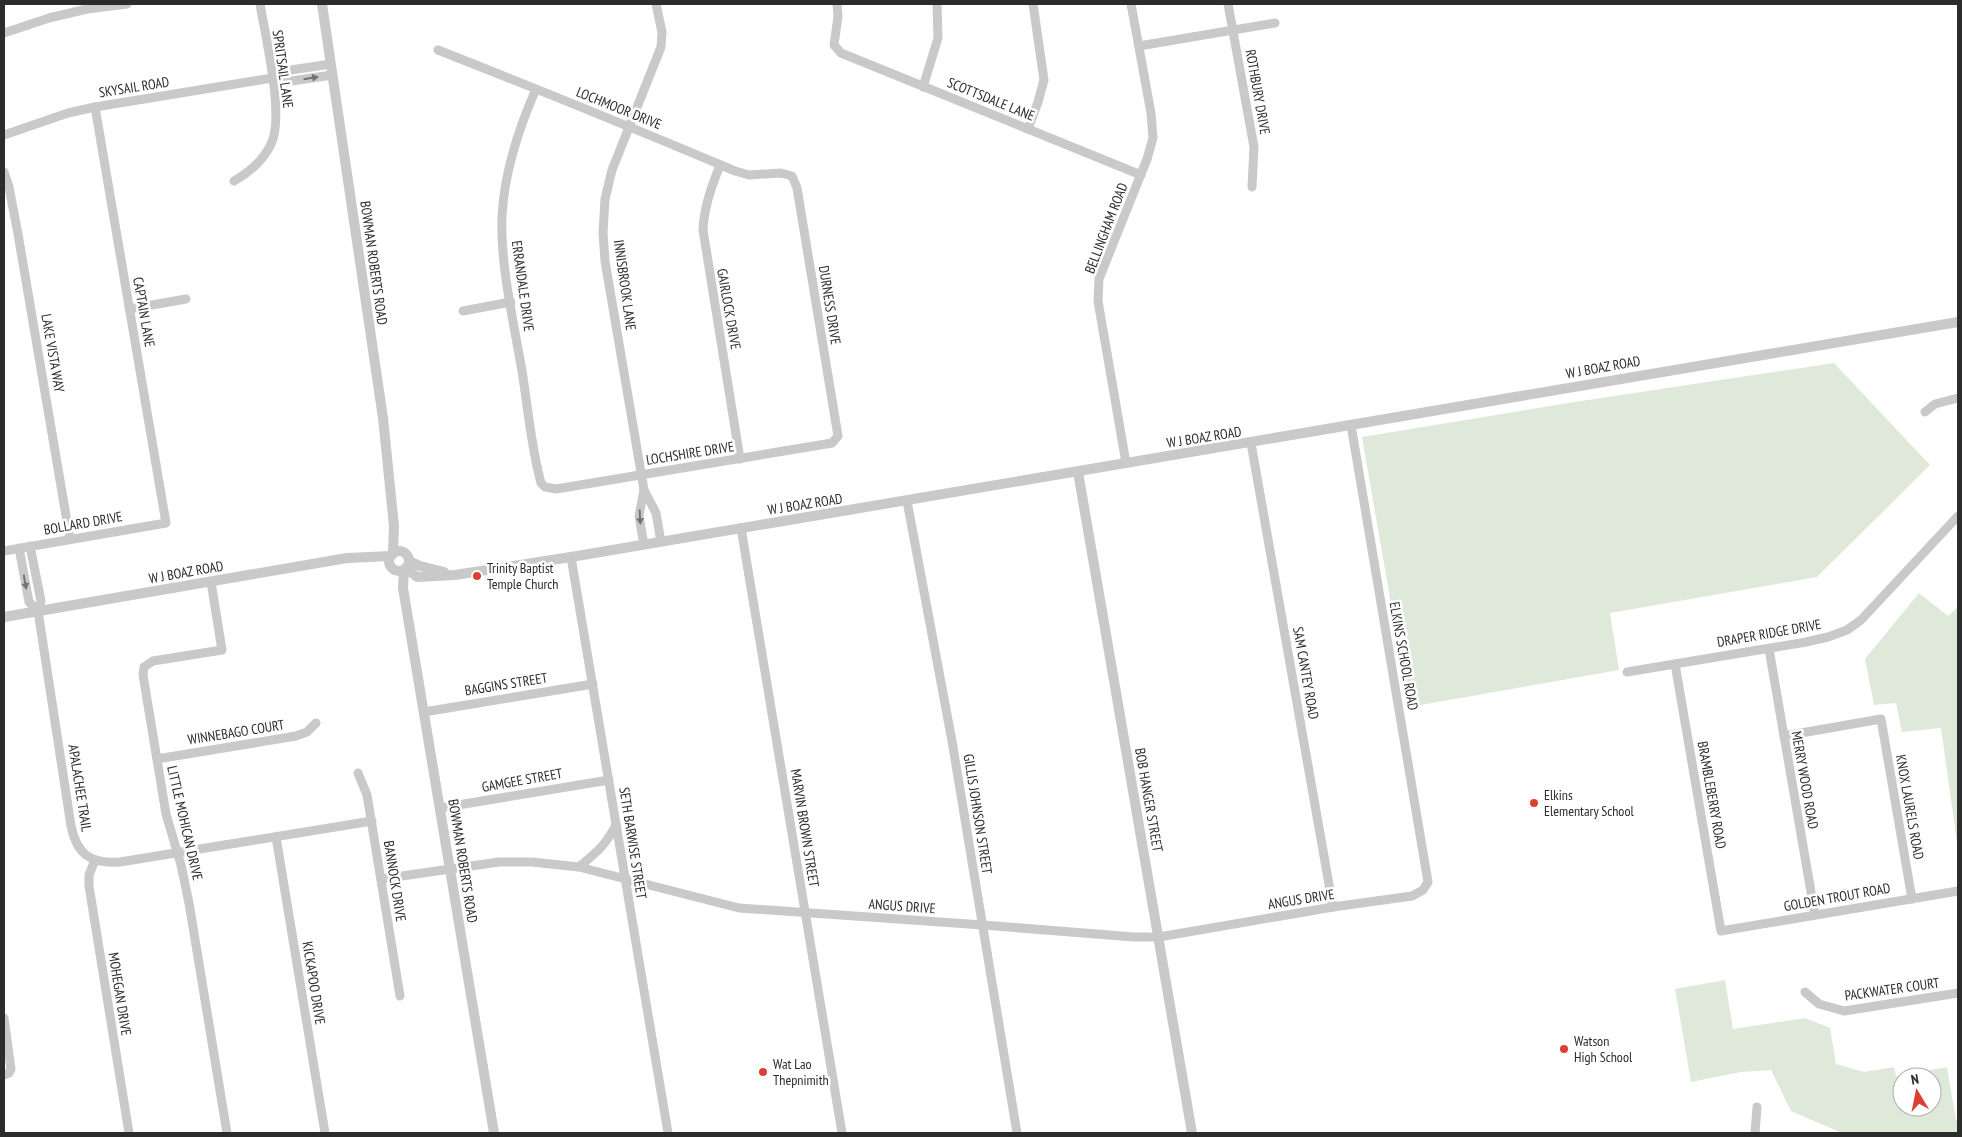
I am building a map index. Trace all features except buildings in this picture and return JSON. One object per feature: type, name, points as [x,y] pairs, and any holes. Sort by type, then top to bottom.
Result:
[{"type":"street","points":[[4,33],[87,8],[127,4]]},
{"type":"street","name":"SPRITSAIL LANE","points":[[234,181],[246,175],[259,163],[272,142],[276,116],[260,4]]},
{"type":"street","name":"BOWMAN ROBERTS ROAD","points":[[322,4],[383,418],[399,562],[494,1133]]},
{"type":"street","name":"INNISBROOK LANE","points":[[656,4],[662,32],[661,47],[612,170],[605,199],[603,233],[641,475],[644,490],[656,513],[661,542]]},
{"type":"street","name":"SCOTTSDALE LANE","points":[[837,4],[838,16],[834,45],[840,53],[1141,175]]},
{"type":"street","points":[[924,87],[938,38],[937,4]]},
{"type":"street","points":[[1028,129],[1044,80],[1033,4]]},
{"type":"street","name":"BELLINGHAM ROAD","points":[[1126,463],[1098,301],[1098,287],[1141,175],[1153,138],[1151,113],[1131,4]]},
{"type":"street","name":"ROTHBURY DRIVE","points":[[1228,4],[1254,147],[1252,187]]},
{"type":"street","points":[[1139,46],[1274,23]]},
{"type":"street","name":"LOCHMOOR DRIVE","points":[[438,50],[749,175],[781,174],[792,176]]},
{"type":"street","name":"SKYSAIL ROAD","points":[[4,134],[68,113],[95,107],[272,78],[284,71],[331,64]]},
{"type":"street","name":"SKYSAIL ROAD","points":[[272,78],[285,82],[332,75]]},
{"type":"street","name":"ERRANDALE DRIVE","points":[[536,89],[520,126],[510,159],[502,217],[503,246],[511,302],[541,484],[545,487]]},
{"type":"street","name":"CAPTAIN LANE","points":[[95,107],[166,523]]},
{"type":"street","name":"GAIRLOCK DRIVE","points":[[720,164],[703,215],[703,230],[740,459]]},
{"type":"street","name":"LAKE VISTA WAY","points":[[4,172],[9,187],[18,234],[70,539]]},
{"type":"street","name":"DURNESS DRIVE","points":[[792,176],[795,180],[800,207],[838,436],[836,439]]},
{"type":"street","points":[[129,309],[186,298]]},
{"type":"street","points":[[463,310],[511,302]]},
{"type":"street","name":"W J BOAZ ROAD","points":[[4,617],[347,558],[374,557],[454,575],[907,501],[1958,322]]},
{"type":"street","points":[[1925,412],[1935,404],[1958,398]]},
{"type":"street","name":"ELKINS SCHOOL ROAD","points":[[1351,426],[1428,882],[1423,890]]},
{"type":"street","name":"LOCHSHIRE DRIVE","points":[[545,487],[556,489],[824,446],[836,439]]},
{"type":"street","name":"SAM CANTEY ROAD","points":[[1251,443],[1334,907]]},
{"type":"street","name":"BOB HANGER STREET","points":[[1078,472],[1192,1133]]},
{"type":"street","name":"INNISBROOK LANE","points":[[644,490],[639,516],[644,544]]},
{"type":"street","name":"GILLIS JOHNSON STREET","points":[[907,501],[952,741],[1017,1133]]},
{"type":"street","name":"DRAPER RIDGE DRIVE","points":[[1627,672],[1828,637],[1847,630],[1876,605],[1958,516]]},
{"type":"street","name":"BOLLARD DRIVE","points":[[4,551],[166,523]]},
{"type":"street","name":"MARVIN BROWN STREET","points":[[741,528],[842,1133]]},
{"type":"street","points":[[19,548],[28,602],[38,611],[41,601],[30,546]]},
{"type":"street","name":"SETH BARWISE STREET","points":[[571,557],[668,1133]]},
{"type":"street","name":"LITTLE MOHICAN DRIVE","points":[[211,582],[222,650],[153,661],[144,666],[144,681],[166,814],[189,903],[227,1133]]},
{"type":"street","name":"APALACHEE TRAIL","points":[[38,611],[74,840],[87,856],[95,860]]},
{"type":"street","name":"MERRY WOOD ROAD","points":[[1769,648],[1815,915]]},
{"type":"street","name":"BRAMBLEBERRY ROAD","points":[[1675,664],[1721,931]]},
{"type":"street","name":"BAGGINS STREET","points":[[424,712],[593,684]]},
{"type":"street","name":"KNOX LAURELS ROAD","points":[[1784,736],[1881,720],[1912,899]]},
{"type":"street","name":"WINNEBAGO COURT","points":[[156,759],[296,736],[307,732],[316,723]]},
{"type":"street","name":"BANNOCK DRIVE","points":[[358,773],[367,795],[372,821],[400,996]]},
{"type":"street","name":"GAMGEE STREET","points":[[440,808],[609,780]]},
{"type":"street","points":[[95,860],[105,863],[120,862],[372,821]]},
{"type":"street","points":[[579,867],[608,842],[616,825]]},
{"type":"street","name":"KICKAPOO DRIVE","points":[[276,837],[325,1133]]},
{"type":"street","name":"MOHEGAN DRIVE","points":[[95,860],[89,875],[89,886],[129,1133]]},
{"type":"street","name":"ANGUS DRIVE","points":[[381,879],[499,862],[532,862],[579,867],[725,906],[805,914],[1134,937],[1159,936],[1400,898],[1412,896],[1423,890]]},
{"type":"street","name":"GOLDEN TROUT ROAD","points":[[1721,931],[1958,891]]},
{"type":"street","name":"PACKWATER COURT","points":[[1805,992],[1819,1004],[1844,1011],[1958,993]]},
{"type":"street","points":[[4,1018],[11,1065],[11,1071],[4,1075]]},
{"type":"street","points":[[1756,1133],[1757,1107]]},
{"type":"green space","points":[[1834,363],[1930,465],[1817,577],[1610,613],[1619,670],[1409,707],[1362,437],[1568,403]]},
{"type":"green space","points":[[1919,593],[1948,616],[1958,607],[1958,850],[1941,728],[1902,732],[1896,703],[1874,705],[1865,659]]},
{"type":"green space","points":[[1725,980],[1733,1029],[1805,1018],[1830,1028],[1836,1064],[1864,1072],[1892,1067],[1892,1117],[1942,1117],[1942,1068],[1947,1067],[1956,1120],[1958,1121],[1958,1133],[1842,1133],[1791,1111],[1771,1070],[1741,1072],[1691,1082],[1675,989]]},
{"type":"place","name":"Trinity Baptist Temple Church","points":[[477,576]]},
{"type":"place","name":"Elkins Elementary School","points":[[1534,803]]},
{"type":"place","name":"Watson High School","points":[[1564,1049]]},
{"type":"place","name":"Wat Lao Thepnimith","points":[[763,1072]]}]
